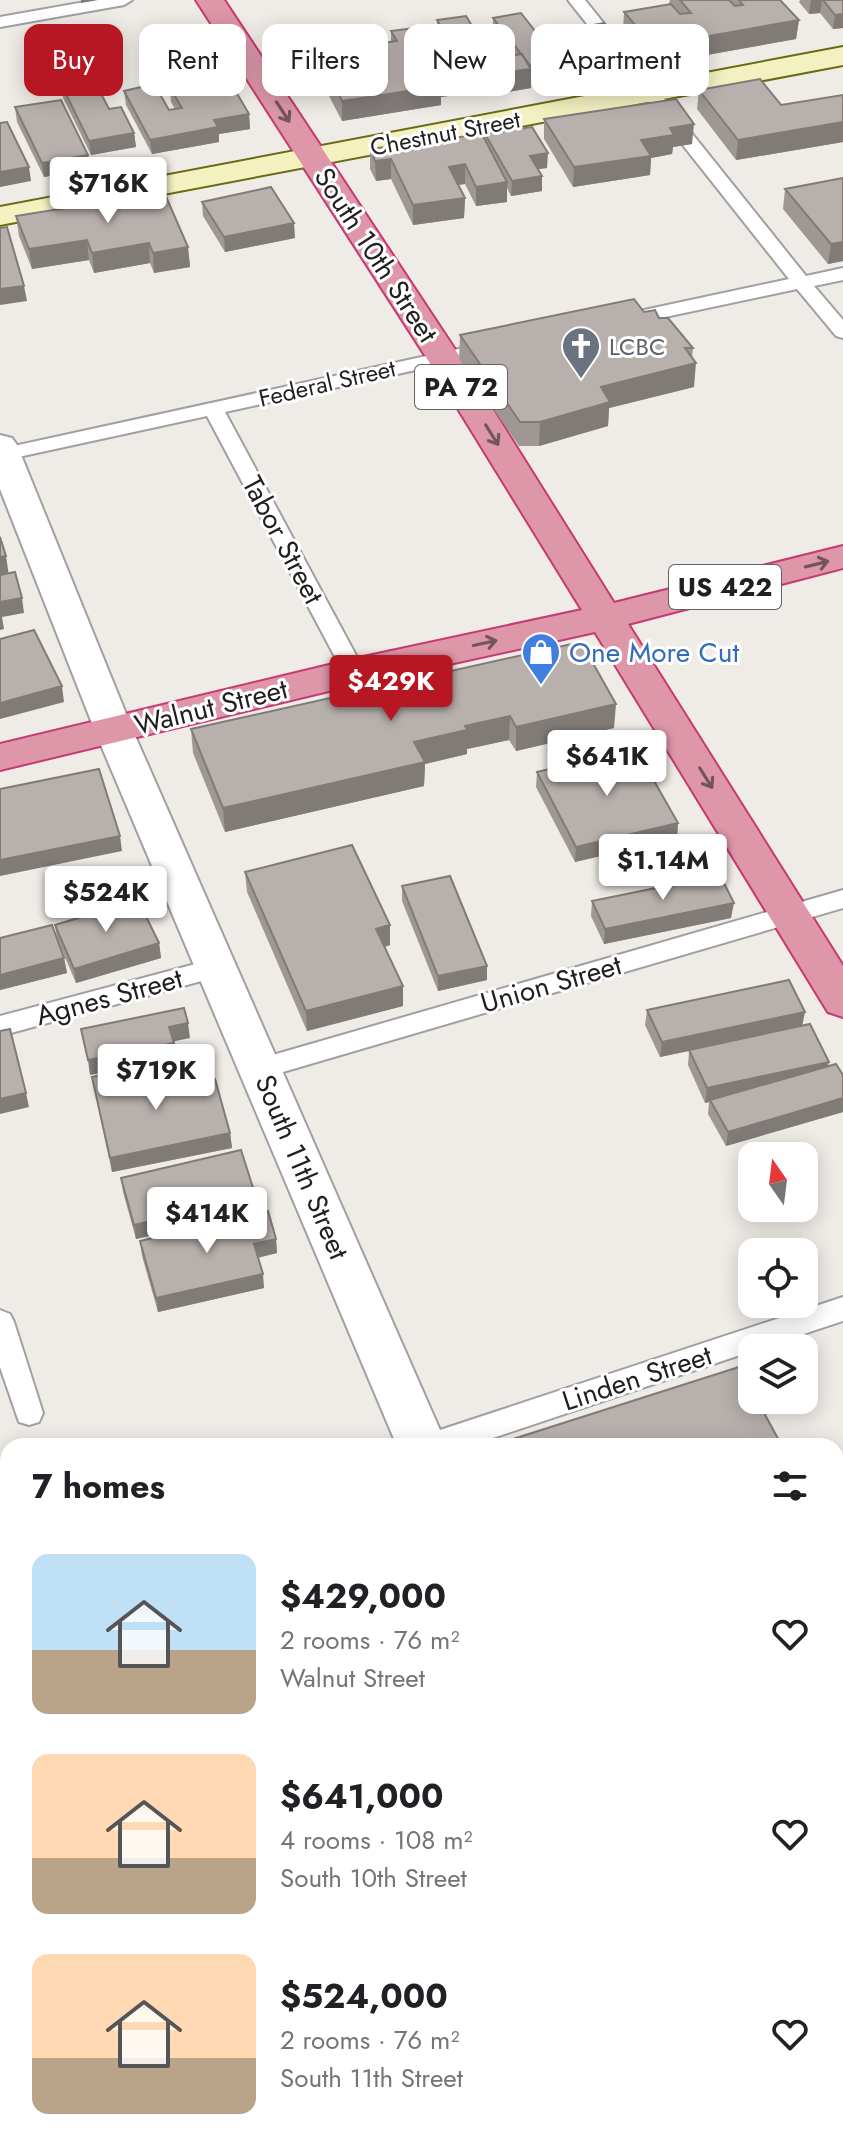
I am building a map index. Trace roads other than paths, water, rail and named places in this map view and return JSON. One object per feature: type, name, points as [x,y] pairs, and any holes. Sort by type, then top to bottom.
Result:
[{"type":"highway","name":"South 10th Street","points":[[210,0],[443,357],[843,1001]]},
{"type":"highway","name":"Walnut Street","points":[[0,757],[354,672],[606,617],[843,557]]},
{"type":"street","name":"Chestnut Street","points":[[709,83],[843,56]]},
{"type":"street","name":"Chestnut Street","points":[[0,216],[645,96]]},
{"type":"street","name":"South 11th Street","points":[[1,451],[114,731],[419,1438]]},
{"type":"lane","points":[[0,22],[124,0]]},
{"type":"lane","points":[[576,0],[596,24]]},
{"type":"lane","points":[[658,96],[801,283],[843,332]]},
{"type":"lane","points":[[599,325],[843,274]]},
{"type":"lane","name":"Federal Street","points":[[1,451],[521,341]]},
{"type":"lane","name":"Tabor Street","points":[[213,408],[354,672]]},
{"type":"lane","name":"Union Street","points":[[259,1069],[843,899]]},
{"type":"lane","name":"Agnes Street","points":[[0,1026],[218,967]]},
{"type":"lane","name":"Linden Street","points":[[455,1438],[843,1309]]},
{"type":"lane","points":[[0,1322],[29,1413]]},
{"type":"place","name":"LCBC","points":[[581,380]]},
{"type":"place","name":"One More Cut","points":[[541,686]]}]
